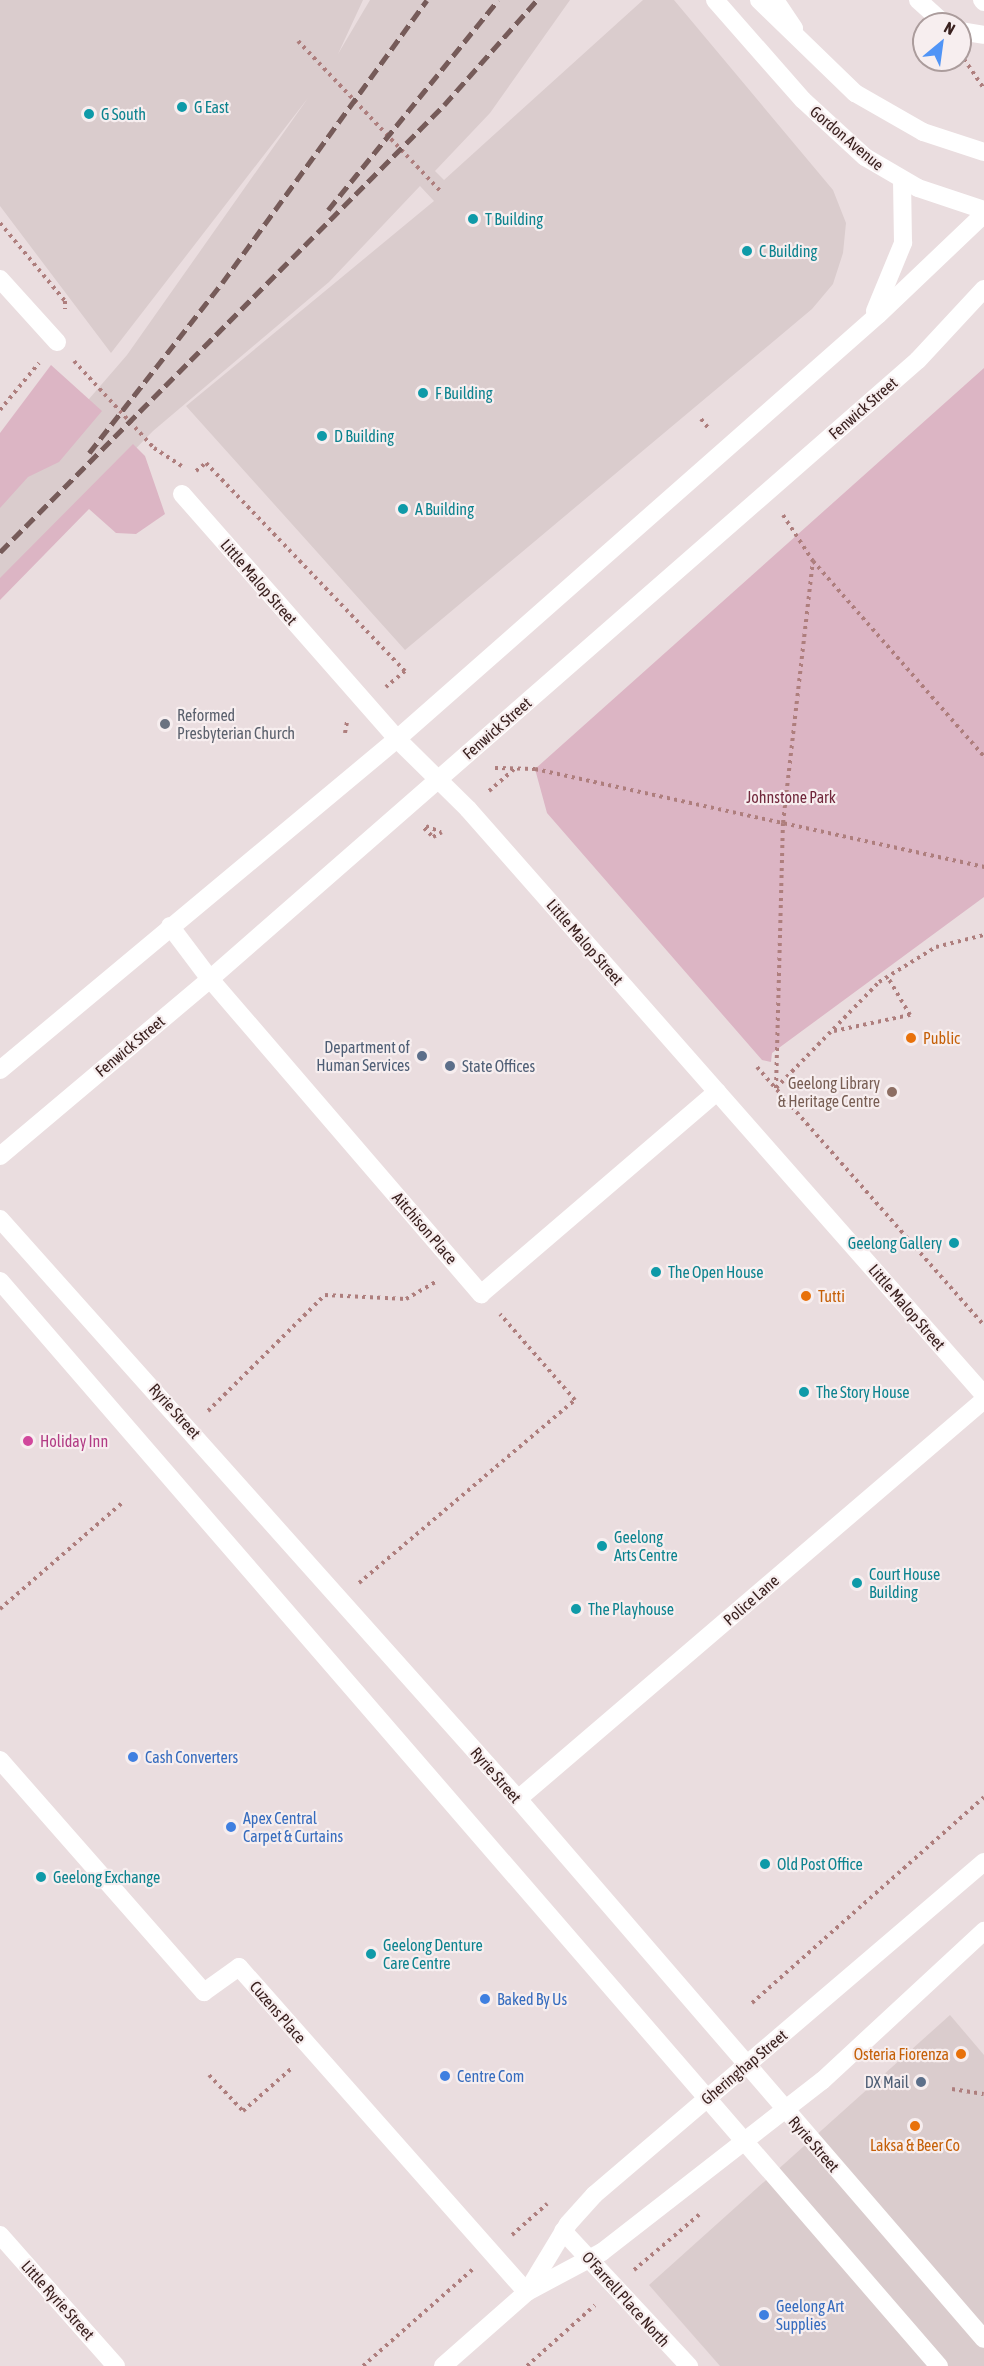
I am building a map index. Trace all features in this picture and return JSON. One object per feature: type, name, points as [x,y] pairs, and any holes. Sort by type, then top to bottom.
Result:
[{"type":"street","name":"Gordon Avenue","points":[[715,0],[739,24],[824,122],[902,180],[984,212]]},
{"type":"street","name":"Gordon Avenue","points":[[723,0],[739,24]]},
{"type":"street","points":[[759,0],[812,53],[890,115],[984,152]]},
{"type":"street","points":[[775,0],[812,53]]},
{"type":"street","points":[[918,0],[932,12]]},
{"type":"street","points":[[862,330],[881,302],[900,255],[902,180]]},
{"type":"street","points":[[0,1070],[397,739],[862,330],[984,212]]},
{"type":"street","points":[[0,279],[57,342]]},
{"type":"street","name":"Fenwick Street","points":[[0,1156],[210,979],[918,360],[984,289]]},
{"type":"street","name":"Little Malop Street","points":[[182,494],[397,739],[439,779],[984,1395]]},
{"type":"street","name":"Aitchison Place","points":[[170,926],[210,979],[481,1294]]},
{"type":"street","points":[[481,1294],[717,1092]]},
{"type":"street","name":"Ryrie Street","points":[[0,1219],[189,1427],[518,1799],[984,2339]]},
{"type":"street","points":[[0,1281],[939,2366]]},
{"type":"street","name":"Police Lane","points":[[518,1799],[984,1400]]},
{"type":"street","name":"Cuzens Place","points":[[0,1760],[204,1992],[239,1967],[527,2292]]},
{"type":"street","name":"Gheringhap Street","points":[[527,2292],[563,2231],[602,2188],[984,1862]]},
{"type":"street","name":"Gheringhap Street","points":[[443,2366],[527,2292],[591,2260],[744,2139],[785,2110],[984,1931]]},
{"type":"street","name":"O'Farrell Place North","points":[[563,2231],[688,2366]]},
{"type":"street","name":"Little Ryrie Street","points":[[0,2235],[116,2366]]},
{"type":"path","points":[[298,41],[442,193]]},
{"type":"path","points":[[972,72],[984,89]]},
{"type":"path","points":[[0,410],[57,342]]},
{"type":"path","points":[[81,370],[154,448],[193,474],[206,463],[405,671],[383,689]]},
{"type":"path","points":[[797,532],[813,561],[984,756]]},
{"type":"path","points":[[776,1088],[783,823],[813,561]]},
{"type":"path","points":[[488,791],[515,767]]},
{"type":"path","points":[[491,769],[515,767],[984,867]]},
{"type":"path","points":[[420,824],[431,828],[442,832],[433,837],[420,824]]},
{"type":"path","points":[[776,1088],[888,976],[936,947],[984,935]]},
{"type":"path","points":[[834,1031],[910,1015],[888,976]]},
{"type":"path","points":[[757,1067],[984,1325]]},
{"type":"path","points":[[189,1427],[325,1296],[406,1299],[434,1283]]},
{"type":"path","points":[[341,1600],[575,1400],[481,1294]]},
{"type":"path","points":[[0,1609],[122,1503]]},
{"type":"path","points":[[752,2004],[984,1797]]},
{"type":"path","points":[[210,2075],[243,2111],[312,2051]]},
{"type":"path","points":[[952,2089],[984,2094]]},
{"type":"shaded area","points":[[0,0],[363,0],[338,54],[370,0],[570,0],[490,113],[435,171],[444,180],[643,0],[674,0],[833,190],[846,223],[843,253],[833,284],[812,309],[405,650],[186,406],[434,201],[420,186],[329,282],[153,431],[0,587],[0,502],[127,355],[308,98],[111,353],[0,206]]},
{"type":"shaded area","points":[[950,2015],[984,2055],[984,2366],[720,2366],[649,2285]]},
{"type":"green space","points":[[51,365],[102,411],[59,462],[28,477],[0,508],[0,433]]},
{"type":"green space","name":"Johnstone Park","points":[[984,368],[984,897],[772,1053],[771,1062],[762,1060],[547,813],[535,769]]},
{"type":"green space","points":[[133,444],[145,456],[165,514],[136,534],[116,533],[89,509],[0,600],[0,578]]},
{"type":"railway","points":[[89,453],[222,283],[427,0]]},
{"type":"railway","points":[[328,210],[498,0]]},
{"type":"railway","points":[[0,552],[444,105],[537,0]]},
{"type":"place","name":"G East","points":[[182,107]]},
{"type":"place","name":"G South","points":[[89,114]]},
{"type":"place","name":"T Building","points":[[473,219]]},
{"type":"place","name":"C Building","points":[[747,251]]},
{"type":"place","name":"F Building","points":[[423,393]]},
{"type":"place","name":"D Building","points":[[322,436]]},
{"type":"place","name":"A Building","points":[[403,509]]},
{"type":"place","name":"Reformed Presbyterian Church","points":[[165,724]]},
{"type":"place","name":"Public","points":[[911,1038]]},
{"type":"place","name":"Department of Human Services","points":[[422,1056]]},
{"type":"place","name":"State Offices","points":[[450,1066]]},
{"type":"place","name":"Geelong Library & Heritage Centre","points":[[892,1092]]},
{"type":"place","name":"Geelong Gallery","points":[[954,1243]]},
{"type":"place","name":"The Open House","points":[[656,1272]]},
{"type":"place","name":"Tutti","points":[[806,1296]]},
{"type":"place","name":"The Story House","points":[[804,1392]]},
{"type":"place","name":"Holiday Inn","points":[[28,1441]]},
{"type":"place","name":"Geelong Arts Centre","points":[[602,1546]]},
{"type":"place","name":"Court House Building","points":[[857,1583]]},
{"type":"place","name":"The Playhouse","points":[[576,1609]]},
{"type":"place","name":"Cash Converters","points":[[133,1757]]},
{"type":"place","name":"Apex Central Carpet & Curtains","points":[[231,1827]]},
{"type":"place","name":"Old Post Office","points":[[765,1864]]},
{"type":"place","name":"Geelong Exchange","points":[[41,1877]]},
{"type":"place","name":"Geelong Denture Care Centre","points":[[371,1954]]},
{"type":"place","name":"Baked By Us","points":[[485,1999]]},
{"type":"place","name":"Osteria Fiorenza","points":[[961,2054]]},
{"type":"place","name":"Centre Com","points":[[445,2076]]},
{"type":"place","name":"DX Mail","points":[[921,2082]]},
{"type":"place","name":"Laksa & Beer Co","points":[[915,2126]]},
{"type":"place","name":"Geelong Art Supplies","points":[[764,2315]]}]
